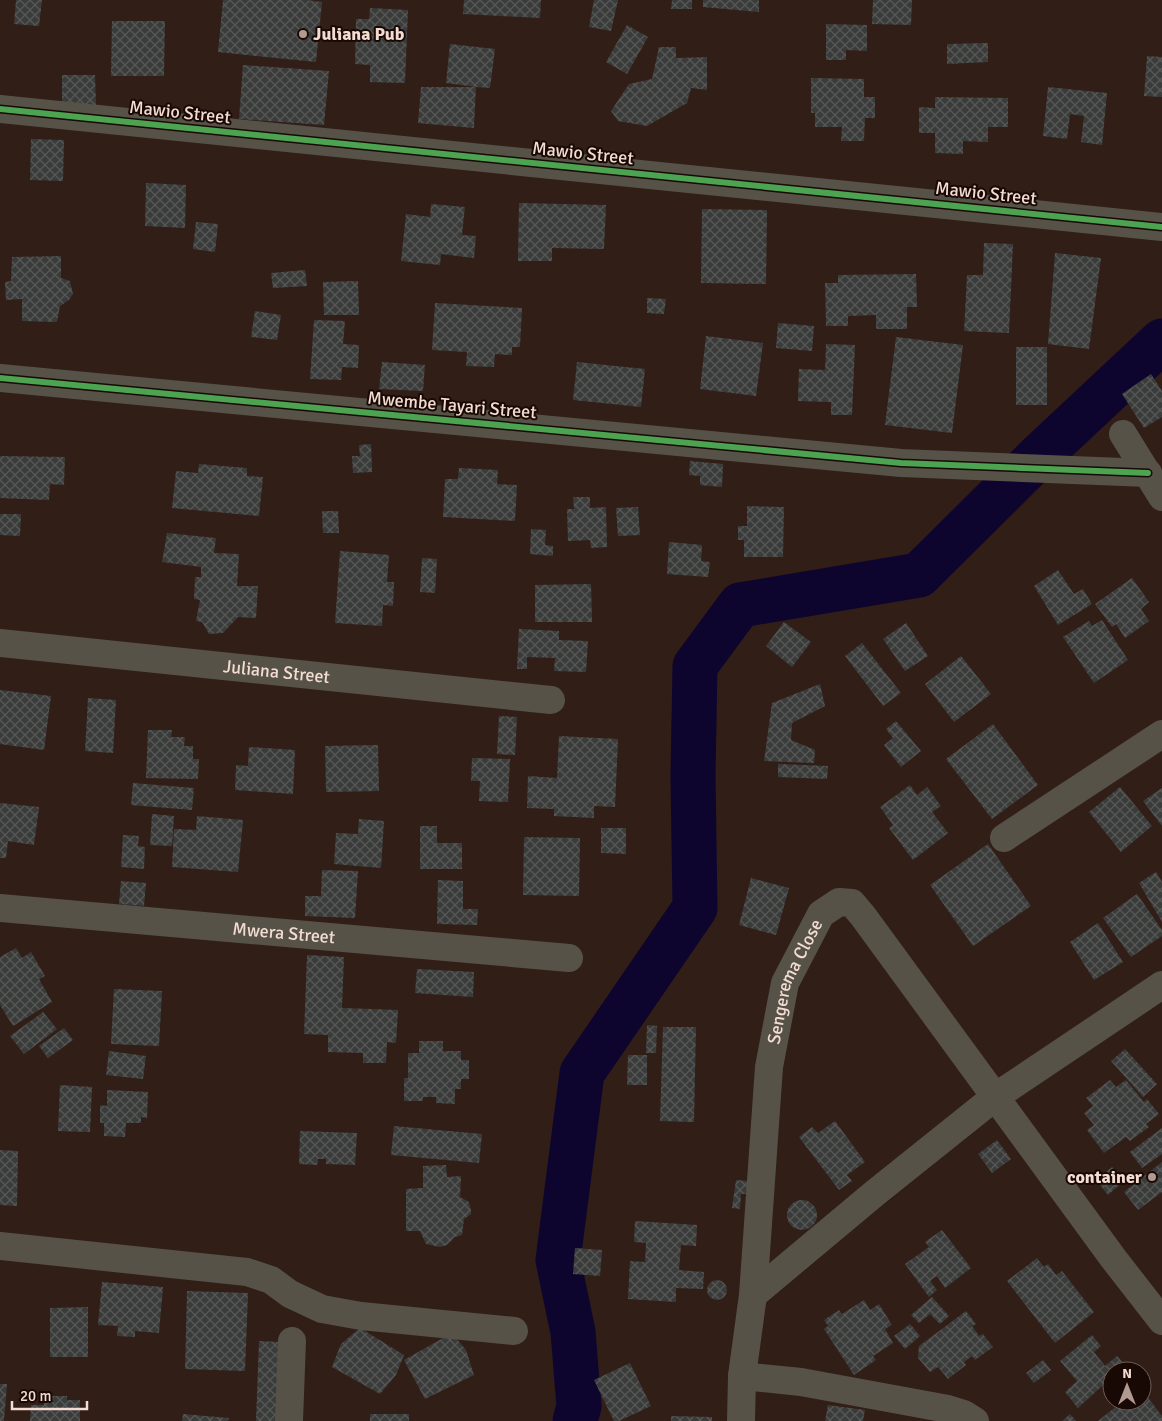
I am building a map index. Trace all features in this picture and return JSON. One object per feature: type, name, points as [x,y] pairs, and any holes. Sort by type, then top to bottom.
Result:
[{"type":"street","name":"Mawio Street","points":[[0,109],[1162,227]]},
{"type":"street","name":"Mwembe Tayari Street","points":[[0,378],[901,463],[1148,473]]},
{"type":"street","points":[[1123,434],[1162,496]]},
{"type":"street","name":"Juliana Street","points":[[0,643],[551,700]]},
{"type":"street","points":[[1004,838],[1162,734]]},
{"type":"street","name":"Sengerema Close","points":[[741,1421],[742,1376],[753,1295],[769,1067],[785,984],[821,914],[839,902],[852,904],[863,916],[994,1097],[1162,1322]]},
{"type":"street","name":"Mwera Street","points":[[0,908],[569,958]]},
{"type":"street","points":[[753,1295],[994,1097],[1162,985]]},
{"type":"street","points":[[0,1246],[247,1272],[270,1280],[290,1294],[322,1310],[361,1316],[514,1331]]},
{"type":"street","points":[[289,1421],[292,1341]]},
{"type":"street","points":[[742,1376],[801,1382],[948,1408],[964,1414],[975,1421]]},
{"type":"building","points":[[16,0],[42,0],[39,26],[14,24]]},
{"type":"building","points":[[223,0],[307,0],[322,2],[316,62],[218,52]]},
{"type":"building","points":[[464,0],[541,0],[540,18],[463,14]]},
{"type":"building","points":[[594,0],[618,0],[611,31],[589,27]]},
{"type":"building","points":[[672,0],[692,0],[692,9],[671,9]]},
{"type":"building","points":[[703,0],[759,0],[759,12],[703,7]]},
{"type":"building","points":[[873,0],[912,0],[911,25],[872,24]]},
{"type":"building","points":[[370,8],[408,10],[405,83],[370,82],[370,65],[355,64],[356,19],[369,19]]},
{"type":"building","points":[[112,21],[165,21],[164,76],[111,76]]},
{"type":"building","points":[[826,24],[867,25],[867,51],[846,50],[846,60],[826,60]]},
{"type":"building","points":[[627,25],[648,37],[627,74],[606,62]]},
{"type":"building","points":[[988,43],[988,62],[947,64],[947,44]]},
{"type":"building","points":[[450,44],[495,49],[490,88],[446,83]]},
{"type":"building","points":[[659,47],[676,47],[676,58],[707,57],[707,90],[691,88],[687,103],[647,126],[618,121],[611,111],[629,84],[652,79]]},
{"type":"building","points":[[1147,56],[1162,57],[1162,97],[1144,96]]},
{"type":"building","points":[[243,65],[329,71],[324,125],[239,119]]},
{"type":"building","points":[[62,75],[95,75],[96,106],[62,107]]},
{"type":"building","points":[[811,78],[864,79],[864,97],[875,97],[875,118],[865,118],[864,141],[841,141],[842,127],[815,127],[815,113],[811,113]]},
{"type":"building","points":[[421,87],[476,87],[474,128],[418,123]]},
{"type":"building","points":[[1048,87],[1107,93],[1102,145],[1081,142],[1084,116],[1070,114],[1067,139],[1043,136]]},
{"type":"building","points":[[935,97],[1008,98],[1008,127],[988,127],[988,142],[963,141],[963,154],[935,153],[935,133],[919,133],[919,107],[935,108]]},
{"type":"building","points":[[31,139],[64,140],[63,181],[30,180]]},
{"type":"building","points":[[146,183],[186,185],[185,228],[145,226]]},
{"type":"building","points":[[519,203],[606,205],[604,249],[552,248],[552,261],[518,261]]},
{"type":"building","points":[[431,204],[465,207],[462,235],[476,236],[474,258],[441,254],[440,265],[401,261],[406,214],[430,217]]},
{"type":"building","points":[[702,209],[767,210],[766,284],[701,283]]},
{"type":"building","points":[[196,222],[218,224],[215,252],[193,249]]},
{"type":"building","points":[[984,243],[1013,244],[1009,333],[964,331],[967,275],[983,275]]},
{"type":"building","points":[[1055,253],[1101,258],[1089,349],[1048,344]]},
{"type":"building","points":[[61,256],[61,278],[70,281],[73,294],[69,300],[60,306],[57,322],[22,321],[22,299],[6,300],[5,282],[11,281],[12,257]]},
{"type":"building","points":[[305,270],[307,286],[273,288],[271,273]]},
{"type":"building","points":[[916,274],[917,307],[907,307],[907,329],[876,329],[876,315],[848,316],[848,326],[826,326],[825,283],[838,283],[838,275]]},
{"type":"building","points":[[358,281],[359,315],[324,315],[323,282]]},
{"type":"building","points":[[647,298],[666,299],[664,314],[647,313]]},
{"type":"building","points":[[435,303],[522,308],[520,347],[512,347],[512,355],[495,354],[494,367],[466,366],[467,352],[432,350]]},
{"type":"building","points":[[255,311],[281,315],[277,340],[251,337]]},
{"type":"building","points":[[314,320],[345,321],[343,344],[359,345],[358,368],[342,367],[341,380],[310,379]]},
{"type":"building","points":[[778,323],[814,326],[812,351],[776,348]]},
{"type":"building","points":[[706,336],[763,343],[756,396],[700,389]]},
{"type":"building","points":[[896,337],[963,345],[952,433],[885,425]]},
{"type":"building","points":[[826,344],[855,345],[852,415],[831,415],[831,402],[798,401],[799,369],[825,370]]},
{"type":"building","points":[[1016,347],[1047,347],[1047,405],[1016,405]]},
{"type":"building","points":[[382,362],[425,365],[423,391],[379,389]]},
{"type":"building","points":[[577,362],[645,369],[641,407],[573,400]]},
{"type":"building","points":[[1151,374],[1162,391],[1162,417],[1144,428],[1122,394]]},
{"type":"building","points":[[371,444],[372,472],[353,473],[352,456],[360,456],[359,445]]},
{"type":"building","points":[[0,456],[65,457],[64,485],[50,484],[49,500],[0,498]]},
{"type":"building","points":[[690,461],[723,464],[722,487],[700,485],[700,476],[689,475]]},
{"type":"building","points":[[199,464],[247,468],[247,476],[263,477],[259,516],[172,508],[176,471],[198,473]]},
{"type":"building","points":[[459,468],[498,470],[497,484],[517,485],[515,521],[443,517],[445,479],[458,479]]},
{"type":"building","points":[[573,497],[590,497],[590,508],[606,507],[607,547],[591,548],[590,540],[568,541],[567,509],[574,509]]},
{"type":"building","points":[[747,506],[784,507],[783,557],[744,557],[744,540],[738,540],[738,526],[747,526]]},
{"type":"building","points":[[638,507],[640,535],[618,536],[616,508]]},
{"type":"building","points":[[322,511],[338,511],[339,533],[323,533]]},
{"type":"building","points":[[0,514],[21,514],[20,536],[0,535]]},
{"type":"building","points":[[531,529],[546,530],[545,545],[553,546],[553,556],[530,554]]},
{"type":"building","points":[[167,533],[216,538],[214,553],[239,554],[237,586],[258,586],[256,618],[238,617],[223,633],[209,634],[202,622],[196,621],[200,600],[194,599],[195,577],[201,577],[201,567],[162,562]]},
{"type":"building","points":[[669,542],[702,545],[701,561],[710,562],[708,577],[667,574]]},
{"type":"building","points":[[340,551],[389,555],[387,582],[394,582],[393,606],[383,605],[382,626],[335,623]]},
{"type":"building","points":[[422,558],[437,559],[435,593],[420,592]]},
{"type":"building","points":[[1058,570],[1074,594],[1083,589],[1092,604],[1058,625],[1034,586]]},
{"type":"building","points":[[1132,578],[1149,602],[1141,609],[1149,621],[1125,638],[1116,624],[1112,627],[1095,604]]},
{"type":"building","points":[[591,584],[592,622],[535,622],[535,585]]},
{"type":"building","points":[[1102,620],[1128,660],[1094,683],[1063,637],[1089,621],[1092,626]]},
{"type":"building","points":[[784,622],[811,642],[792,667],[766,646]]},
{"type":"building","points":[[906,623],[928,656],[905,671],[883,639]]},
{"type":"building","points":[[519,629],[559,631],[559,640],[588,641],[586,672],[554,671],[555,658],[527,657],[527,669],[517,669]]},
{"type":"building","points":[[862,643],[901,693],[883,706],[845,656]]},
{"type":"building","points":[[961,656],[991,694],[954,722],[925,684]]},
{"type":"building","points":[[820,684],[825,706],[792,723],[791,740],[815,750],[814,763],[764,761],[772,703]]},
{"type":"building","points":[[0,690],[51,696],[44,750],[0,744]]},
{"type":"building","points":[[88,698],[116,700],[113,753],[85,751]]},
{"type":"building","points":[[499,716],[517,717],[515,755],[497,754]]},
{"type":"building","points":[[896,721],[921,751],[901,767],[884,745],[893,738],[886,729]]},
{"type":"building","points":[[993,724],[1038,785],[992,819],[946,759]]},
{"type":"building","points":[[148,730],[172,730],[171,737],[185,737],[184,746],[193,746],[193,759],[199,759],[198,779],[146,778]]},
{"type":"building","points":[[559,736],[618,739],[615,807],[594,806],[594,818],[554,816],[554,809],[527,808],[528,776],[557,778]]},
{"type":"building","points":[[378,745],[379,791],[326,792],[325,746]]},
{"type":"building","points":[[249,747],[295,750],[293,794],[235,790],[236,765],[248,766]]},
{"type":"building","points":[[472,758],[510,759],[508,802],[479,801],[480,781],[471,781]]},
{"type":"building","points":[[778,764],[828,766],[827,779],[778,777]]},
{"type":"building","points":[[133,783],[194,788],[192,810],[131,805]]},
{"type":"building","points":[[910,785],[917,795],[927,787],[941,806],[932,812],[948,833],[913,860],[889,828],[893,825],[880,807]]},
{"type":"building","points":[[1120,787],[1152,826],[1121,852],[1089,812]]},
{"type":"building","points":[[1162,788],[1162,826],[1143,801]]},
{"type":"building","points":[[0,803],[39,807],[34,845],[8,841],[6,858],[0,858]]},
{"type":"building","points":[[152,814],[174,816],[172,846],[150,845]]},
{"type":"building","points":[[197,816],[243,820],[238,872],[172,867],[174,829],[196,830]]},
{"type":"building","points":[[359,819],[384,821],[381,868],[334,864],[336,833],[358,834]]},
{"type":"building","points":[[420,826],[437,826],[437,843],[462,843],[462,869],[420,869]]},
{"type":"building","points":[[601,828],[626,828],[626,854],[601,853]]},
{"type":"building","points":[[123,835],[139,836],[138,846],[145,847],[144,869],[121,867]]},
{"type":"building","points":[[524,837],[580,838],[579,896],[523,895]]},
{"type":"building","points":[[988,844],[1031,906],[973,946],[930,885]]},
{"type":"building","points":[[322,870],[358,871],[355,918],[305,916],[305,896],[321,896]]},
{"type":"building","points":[[1156,872],[1162,882],[1162,922],[1139,883]]},
{"type":"building","points":[[751,878],[789,888],[776,935],[739,925]]},
{"type":"building","points":[[438,880],[463,881],[463,909],[478,909],[477,925],[437,924]]},
{"type":"building","points":[[121,881],[146,883],[144,906],[119,904]]},
{"type":"building","points":[[1137,894],[1162,930],[1162,936],[1131,957],[1103,918]]},
{"type":"building","points":[[1098,923],[1123,962],[1094,980],[1070,942]]},
{"type":"building","points":[[16,948],[22,958],[31,952],[45,976],[39,979],[52,1002],[13,1026],[0,1005],[0,957]]},
{"type":"building","points":[[307,955],[344,957],[342,1008],[398,1010],[396,1043],[387,1042],[386,1063],[363,1063],[363,1053],[328,1052],[328,1035],[304,1034]]},
{"type":"building","points":[[417,969],[474,972],[473,997],[415,993]]},
{"type":"building","points":[[114,989],[162,991],[159,1046],[111,1044]]},
{"type":"building","points":[[43,1012],[57,1029],[24,1054],[10,1036]]},
{"type":"building","points":[[647,1025],[657,1026],[656,1053],[646,1053]]},
{"type":"building","points":[[663,1027],[696,1027],[694,1122],[660,1121]]},
{"type":"building","points":[[64,1028],[73,1040],[48,1058],[39,1046]]},
{"type":"building","points":[[419,1041],[443,1041],[443,1051],[461,1051],[461,1060],[469,1060],[469,1079],[461,1079],[461,1089],[455,1089],[455,1104],[436,1103],[436,1097],[423,1097],[423,1101],[404,1101],[404,1078],[408,1078],[408,1053],[419,1053]]},
{"type":"building","points":[[1125,1049],[1157,1084],[1143,1097],[1111,1061]]},
{"type":"building","points":[[109,1051],[146,1056],[143,1079],[106,1075]]},
{"type":"building","points":[[628,1055],[647,1055],[647,1085],[627,1085]]},
{"type":"building","points":[[1110,1080],[1116,1087],[1126,1080],[1144,1102],[1147,1099],[1159,1114],[1146,1124],[1149,1127],[1130,1141],[1126,1137],[1104,1153],[1087,1130],[1094,1125],[1084,1113],[1093,1106],[1086,1098]]},
{"type":"building","points":[[60,1085],[92,1087],[90,1132],[58,1131]]},
{"type":"building","points":[[107,1090],[148,1092],[147,1118],[141,1117],[141,1123],[126,1123],[125,1137],[104,1136],[104,1123],[100,1123],[100,1105],[107,1106]]},
{"type":"building","points":[[835,1121],[865,1162],[847,1175],[852,1181],[839,1190],[799,1137],[812,1127],[818,1133]]},
{"type":"building","points":[[394,1126],[482,1134],[479,1163],[391,1155]]},
{"type":"building","points":[[1162,1128],[1162,1154],[1142,1168],[1130,1152]]},
{"type":"building","points":[[300,1131],[357,1133],[355,1165],[326,1164],[326,1159],[318,1159],[317,1165],[299,1164]]},
{"type":"building","points":[[997,1140],[1011,1159],[992,1173],[978,1154]]},
{"type":"building","points":[[0,1150],[18,1151],[17,1206],[0,1205]]},
{"type":"building","name":"container","points":[[1162,1162],[1162,1192],[1138,1210],[1124,1192]]},
{"type":"building","points":[[446,1165],[447,1177],[461,1176],[460,1197],[469,1202],[471,1214],[464,1219],[462,1235],[455,1237],[447,1245],[440,1247],[426,1244],[420,1231],[406,1231],[406,1189],[423,1188],[423,1166]]},
{"type":"building","name":"container","points":[[1112,1167],[1124,1181],[1108,1195],[1096,1180]]},
{"type":"building","points":[[736,1180],[748,1181],[747,1194],[741,1194],[740,1209],[732,1208]]},
{"type":"building","points":[[802,1200],[812,1205],[817,1215],[812,1225],[802,1230],[792,1225],[787,1215],[792,1205]]},
{"type":"building","points":[[635,1221],[697,1225],[696,1246],[681,1245],[679,1270],[704,1272],[703,1289],[676,1288],[676,1302],[628,1299],[630,1261],[645,1262],[646,1243],[634,1242]]},
{"type":"building","points":[[942,1230],[971,1268],[945,1288],[937,1276],[930,1281],[937,1290],[929,1297],[905,1264],[929,1247],[925,1242]]},
{"type":"building","points":[[575,1248],[602,1250],[600,1276],[573,1274]]},
{"type":"building","points":[[1037,1258],[1044,1267],[1048,1264],[1056,1275],[1062,1271],[1094,1312],[1055,1343],[1007,1281]]},
{"type":"building","points":[[717,1280],[724,1283],[727,1290],[724,1297],[717,1300],[710,1297],[707,1290],[710,1283]]},
{"type":"building","points":[[102,1282],[163,1287],[159,1333],[135,1331],[135,1337],[117,1336],[118,1326],[98,1325]]},
{"type":"building","points":[[187,1291],[248,1293],[245,1371],[185,1369]]},
{"type":"building","points":[[932,1297],[949,1316],[940,1324],[930,1314],[919,1323],[911,1315]]},
{"type":"building","points":[[864,1300],[870,1310],[879,1304],[892,1325],[885,1329],[893,1343],[873,1356],[876,1360],[854,1375],[824,1329],[828,1326],[824,1320],[839,1310],[842,1314]]},
{"type":"building","points":[[88,1307],[88,1357],[50,1357],[50,1308]]},
{"type":"building","points":[[966,1311],[976,1324],[972,1326],[979,1336],[983,1334],[993,1347],[975,1360],[972,1356],[964,1362],[966,1365],[948,1379],[938,1367],[930,1372],[918,1358],[919,1346]]},
{"type":"building","points":[[910,1324],[920,1336],[905,1349],[894,1336]]},
{"type":"building","points":[[360,1328],[404,1355],[396,1375],[380,1394],[332,1367],[341,1344]]},
{"type":"building","points":[[452,1333],[466,1350],[474,1375],[425,1399],[404,1360]]},
{"type":"building","points":[[1092,1335],[1101,1346],[1094,1352],[1102,1362],[1102,1386],[1078,1408],[1065,1392],[1077,1381],[1060,1361]]},
{"type":"building","points":[[259,1341],[282,1342],[278,1421],[256,1421]]},
{"type":"building","points":[[1117,1356],[1122,1361],[1111,1361]]},
{"type":"building","points":[[1043,1360],[1051,1370],[1034,1383],[1026,1373]]},
{"type":"building","points":[[630,1363],[651,1406],[619,1421],[614,1421],[594,1380]]},
{"type":"building","points":[[0,1384],[7,1384],[4,1421],[0,1421]]},
{"type":"building","points":[[44,1396],[67,1396],[67,1400],[80,1400],[80,1421],[30,1421],[31,1405],[44,1405]]},
{"type":"building","points":[[1152,1403],[1162,1416],[1162,1421],[1098,1421],[1110,1411],[1152,1411]]},
{"type":"building","points":[[828,1405],[865,1410],[863,1421],[825,1421]]},
{"type":"building","points":[[183,1414],[229,1418],[228,1421],[182,1421]]},
{"type":"building","points":[[370,1414],[409,1414],[409,1421],[370,1421]]},
{"type":"building","points":[[1070,1414],[1076,1421],[1062,1421]]},
{"type":"building","points":[[671,1416],[712,1417],[712,1421],[671,1421]]},
{"type":"waterway","points":[[575,1421],[579,1406],[573,1332],[558,1260],[582,1073],[695,908],[693,776],[695,666],[740,605],[919,575],[1037,458],[1162,341]]},
{"type":"cycle path","points":[[0,109],[1162,227]]},
{"type":"cycle path","points":[[0,378],[901,463],[1148,473]]},
{"type":"place","name":"Juliana Pub","points":[[303,34]]},
{"type":"place","name":"container","points":[[1152,1177]]}]
